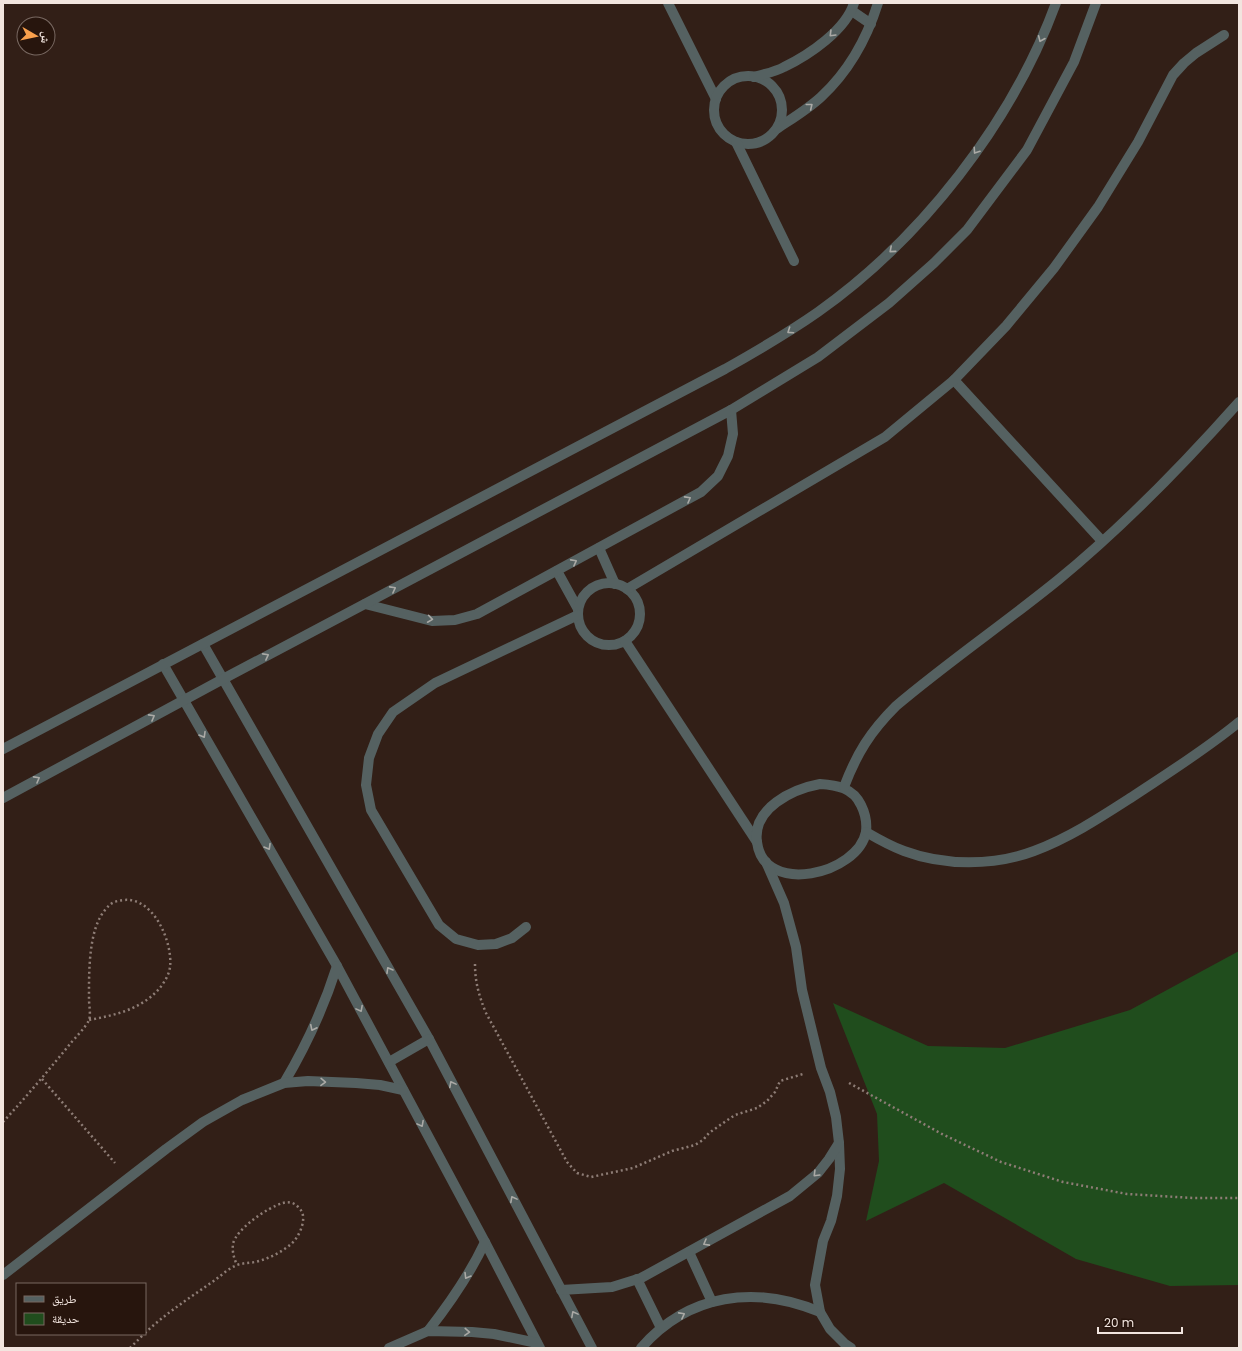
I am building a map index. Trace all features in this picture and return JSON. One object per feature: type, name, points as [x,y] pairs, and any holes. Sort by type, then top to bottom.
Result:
[{"type":"street","points":[[668,3],[716,98]]},
{"type":"street","points":[[871,24],[853,7],[832,34],[809,54],[783,68],[754,77],[742,77],[732,81],[722,88],[716,98],[714,109],[720,129],[727,137],[736,142],[748,144],[760,142],[770,137],[778,128],[821,97],[836,82],[854,56],[871,24],[878,3]]},
{"type":"street","points":[[3,749],[725,369],[773,342],[819,312],[902,241],[939,200],[973,156],[1004,110],[1031,62],[1056,3]]},
{"type":"street","points":[[3,798],[183,700],[731,410],[818,358],[890,303],[934,263],[967,230],[1027,150],[1074,62],[1096,3]]},
{"type":"street","points":[[627,589],[885,437],[954,380],[1006,326],[1054,268],[1090,219],[1138,142],[1173,76],[1196,52],[1224,35]]},
{"type":"street","points":[[754,77],[766,81],[776,90],[782,102],[782,115],[778,128]]},
{"type":"street","points":[[736,142],[794,261]]},
{"type":"street","points":[[954,380],[1102,542]]},
{"type":"street","points":[[844,787],[864,743],[879,723],[896,706],[1059,580],[1102,542],[1162,486],[1239,402]]},
{"type":"street","points":[[365,604],[432,621],[455,620],[477,614],[701,492],[718,476],[728,456],[733,434],[731,410]]},
{"type":"street","points":[[599,548],[615,584]]},
{"type":"street","points":[[557,571],[578,612]]},
{"type":"street","points":[[607,583],[615,584],[627,589],[638,605],[640,615],[638,625],[633,634],[625,641],[617,644],[608,645],[598,643],[590,639],[579,624],[578,612],[581,601],[592,588],[599,585],[607,583]]},
{"type":"street","points":[[526,926],[512,938],[496,944],[478,945],[456,939],[439,925],[371,810],[366,784],[369,758],[378,734],[394,712],[414,696],[434,683],[578,612]]},
{"type":"street","points":[[625,641],[757,842]]},
{"type":"street","points":[[203,644],[429,1039],[592,1348]]},
{"type":"street","points":[[163,664],[337,966],[485,1242],[538,1346]]},
{"type":"street","points":[[866,832],[885,843],[905,851],[926,858],[947,861],[991,861],[1034,852],[1075,833],[1101,817],[1169,773],[1239,722]]},
{"type":"street","points":[[766,862],[775,869],[796,875],[821,871],[845,860],[855,852],[866,832],[864,811],[859,801],[844,787],[834,784],[820,784],[796,790],[766,811],[760,821],[757,831],[757,842],[760,853],[766,862],[784,903],[796,947],[802,990],[821,1068],[830,1092],[836,1117],[840,1169],[837,1196],[831,1221],[823,1241],[815,1286],[820,1312],[830,1329],[845,1344],[852,1348]]},
{"type":"street","points":[[284,1083],[297,1061],[320,1014],[330,990],[337,966]]},
{"type":"street","points":[[389,1062],[429,1039]]},
{"type":"street","points":[[3,1275],[203,1122],[242,1100],[284,1083],[356,1082],[404,1090]]},
{"type":"street","points":[[561,1290],[612,1287],[637,1279],[689,1252],[790,1196],[818,1172],[829,1159],[839,1143]]},
{"type":"street","points":[[428,1331],[454,1297],[476,1261],[485,1242]]},
{"type":"street","points":[[689,1252],[712,1302]]},
{"type":"street","points":[[637,1279],[661,1328]]},
{"type":"street","points":[[641,1348],[661,1328],[677,1317],[694,1308],[730,1298],[749,1296],[767,1297],[797,1303],[820,1312]]},
{"type":"street","points":[[389,1348],[428,1331],[458,1331],[494,1334],[538,1346]]},
{"type":"path","points":[[3,1122],[42,1079],[89,1020],[91,961],[94,929],[99,918],[114,901],[128,900],[141,904],[152,912],[165,934],[169,946],[170,969],[164,983],[154,995],[142,1004],[129,1010],[89,1020]]},
{"type":"path","points":[[478,945],[475,962],[475,980],[479,997],[486,1013],[567,1162],[577,1173],[591,1177],[633,1168],[672,1151],[695,1145],[726,1120],[735,1115],[757,1108],[767,1101],[775,1092],[780,1081],[821,1068],[942,1134],[1001,1162],[1063,1182],[1127,1194],[1192,1198],[1239,1198]]},
{"type":"path","points":[[42,1079],[128,1178]]},
{"type":"path","points":[[146,1333],[158,1320],[236,1265],[273,1256],[291,1244],[297,1238],[302,1227],[304,1218],[301,1209],[293,1203],[284,1203],[270,1208],[246,1226],[238,1234],[233,1244],[233,1254],[236,1265]]},
{"type":"path","points":[[130,1348],[144,1335]]},
{"type":"green space","points":[[1239,951],[1239,1285],[1170,1286],[1076,1259],[944,1183],[866,1221],[879,1161],[877,1114],[833,1003],[928,1046],[1005,1048],[1130,1010]]}]
